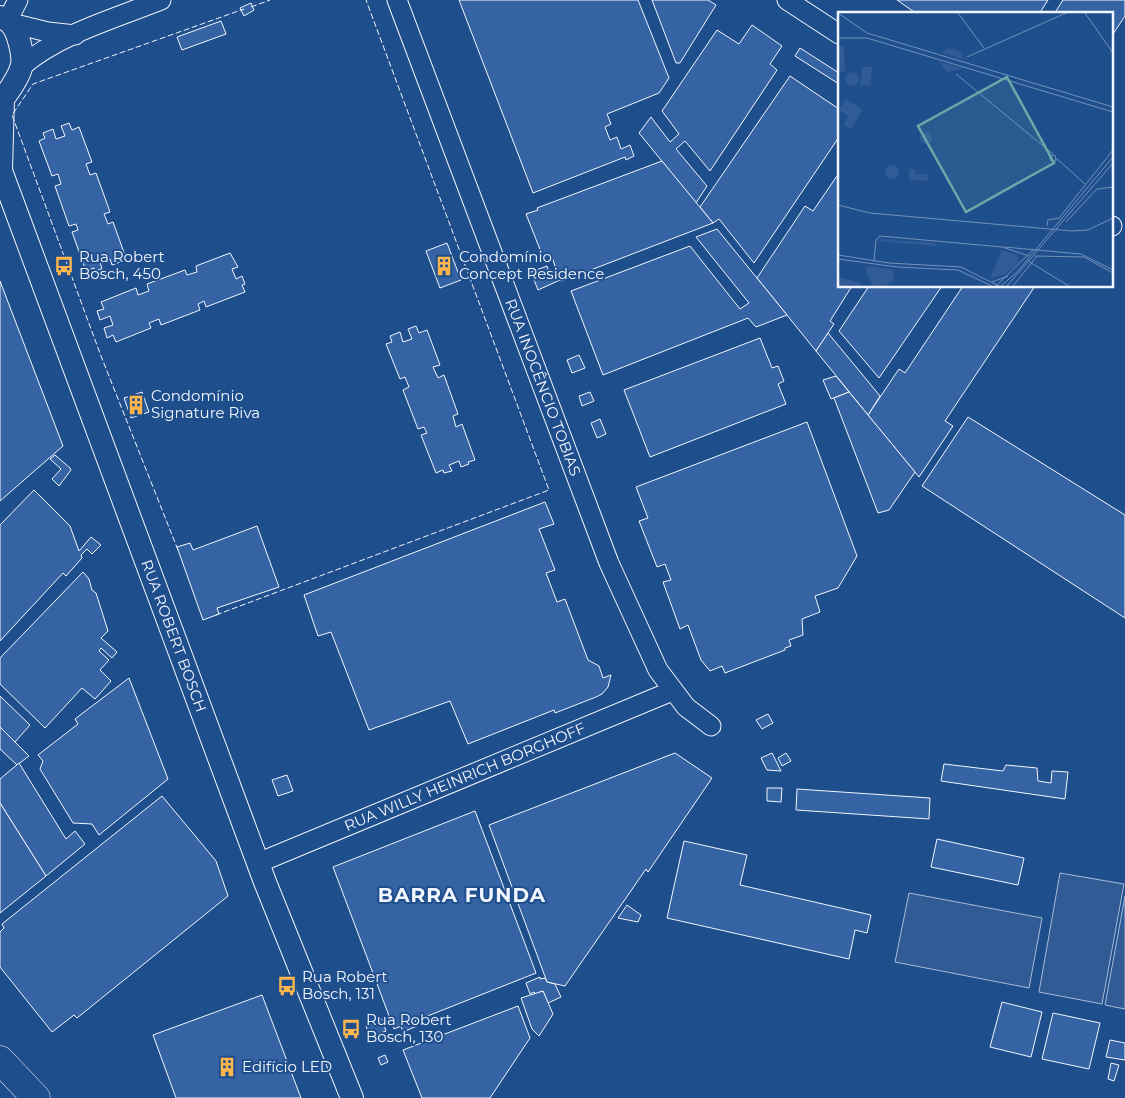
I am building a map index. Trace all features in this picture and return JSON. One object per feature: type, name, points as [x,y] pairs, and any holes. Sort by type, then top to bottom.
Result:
[{"type":"main road","points":[[0,1060],[36,1098]]},
{"type":"street","points":[[5,14],[18,0]]},
{"type":"street","points":[[22,66],[34,56],[75,34],[161,0]]},
{"type":"street","name":"RUA INOCÊNCIO TOBIAS","points":[[397,0],[608,563],[658,670],[672,691],[686,707],[711,726]]},
{"type":"street","points":[[787,0],[838,33]]},
{"type":"street","points":[[5,14],[48,32],[75,34]]},
{"type":"street","points":[[1,99],[16,80],[22,66],[21,49],[5,14]]},
{"type":"street","name":"RUA ROBERT BOSCH","points":[[1,99],[1,169],[258,863],[352,1098]]},
{"type":"street","name":"RUA WILLY HEINRICH BORGHOFF","points":[[258,863],[672,691]]},
{"type":"shaded area","points":[[1060,873],[1124,884],[1102,1004],[1039,992]]},
{"type":"shaded area","points":[[909,893],[1042,918],[1029,988],[895,962]]},
{"type":"shaded area","points":[[1125,896],[1125,1009],[1105,1005]]},
{"type":"building","points":[[459,0],[638,0],[669,78],[659,93],[607,114],[611,124],[605,127],[610,140],[617,137],[621,149],[630,145],[634,156],[626,160],[625,157],[533,193]]},
{"type":"building","points":[[652,0],[708,0],[716,5],[680,63],[676,63]]},
{"type":"building","points":[[897,0],[1048,0],[1040,12],[914,12]]},
{"type":"building","points":[[1063,0],[1125,0],[1125,16],[1112,36],[1112,12],[1055,12]]},
{"type":"building","points":[[251,3],[254,10],[244,16],[240,8]]},
{"type":"building","points":[[221,21],[226,34],[182,50],[177,37]]},
{"type":"building","points":[[752,25],[782,46],[770,64],[777,70],[710,171],[685,141],[676,149],[707,186],[696,203],[639,133],[651,117],[670,142],[679,134],[662,111],[717,30],[739,44]]},
{"type":"building","points":[[800,48],[838,72],[838,83],[795,56]]},
{"type":"building","points":[[790,76],[838,108],[838,138],[754,263],[719,219],[713,223],[700,207]]},
{"type":"building","points":[[69,123],[72,130],[79,127],[92,162],[86,164],[90,175],[96,173],[110,212],[104,214],[108,224],[113,222],[126,258],[112,265],[110,259],[100,262],[102,269],[95,271],[94,268],[86,271],[72,232],[78,230],[76,224],[69,226],[55,186],[61,184],[58,174],[52,176],[39,141],[45,138],[43,133],[53,129],[56,139],[65,136],[61,126]]},
{"type":"building","points":[[662,161],[713,223],[538,290],[531,272],[547,266],[549,272],[556,269],[551,254],[543,257],[526,214],[538,210],[537,208]]},
{"type":"building","points":[[838,174],[838,288],[851,288],[830,321],[834,324],[816,351],[757,278],[805,206],[813,211]]},
{"type":"building","points":[[717,229],[787,315],[756,327],[748,318],[603,375],[571,291],[690,246],[740,309],[749,303],[696,237]]},
{"type":"building","name":"Condomínio Concept Residence","points":[[447,243],[461,280],[440,288],[426,251]]},
{"type":"building","points":[[230,253],[238,267],[232,269],[236,279],[242,276],[245,284],[242,285],[245,292],[206,307],[204,301],[198,304],[200,310],[161,325],[159,319],[149,323],[151,328],[116,342],[113,335],[107,338],[104,328],[113,325],[110,316],[100,320],[97,311],[104,309],[101,302],[136,288],[138,295],[149,291],[147,284],[185,270],[187,275],[197,272],[196,266]]},
{"type":"building","points":[[0,281],[63,446],[0,501]]},
{"type":"building","points":[[868,288],[941,288],[879,378],[839,331]]},
{"type":"building","points":[[962,288],[1034,288],[945,421],[953,426],[919,477],[868,415],[899,369],[905,373]]},
{"type":"building","points":[[416,326],[419,333],[427,330],[440,365],[433,367],[438,378],[444,375],[458,414],[453,416],[456,427],[462,424],[475,460],[461,467],[459,461],[449,465],[452,471],[444,473],[443,470],[436,473],[421,435],[427,433],[424,427],[418,429],[403,390],[409,387],[405,377],[400,379],[386,344],[392,342],[390,336],[400,332],[403,342],[412,339],[408,329]]},
{"type":"building","points":[[828,333],[880,396],[868,415],[816,351]]},
{"type":"building","points":[[760,338],[772,368],[778,366],[784,381],[778,384],[786,404],[650,457],[624,390]]},
{"type":"building","points":[[579,355],[585,368],[572,373],[567,360]]},
{"type":"building","points":[[836,376],[849,392],[831,399],[823,380]]},
{"type":"building","name":"Condomínio Signature Riva","points":[[142,392],[149,412],[131,418],[124,398]]},
{"type":"building","points":[[590,392],[594,401],[582,406],[579,396]]},
{"type":"building","points":[[849,392],[915,472],[889,510],[878,513],[834,398]]},
{"type":"building","points":[[968,417],[1125,515],[1125,618],[922,486]]},
{"type":"building","points":[[600,419],[606,434],[597,438],[591,423]]},
{"type":"building","points":[[807,422],[857,556],[838,588],[815,596],[820,612],[802,619],[803,635],[789,640],[791,646],[725,673],[722,666],[710,671],[701,660],[688,625],[680,629],[663,582],[671,580],[665,564],[657,567],[639,521],[648,518],[636,487]]},
{"type":"building","points":[[55,455],[71,470],[59,486],[52,479],[61,469],[50,459]]},
{"type":"building","points":[[34,490],[70,526],[79,551],[91,537],[101,545],[92,554],[87,549],[81,555],[82,558],[66,576],[63,573],[0,641],[0,525]]},
{"type":"building","points":[[545,502],[554,524],[539,529],[555,570],[546,573],[557,602],[565,599],[588,660],[599,666],[603,678],[611,675],[608,687],[602,694],[596,697],[555,713],[554,710],[468,744],[450,701],[369,730],[331,632],[318,636],[304,595]]},
{"type":"building","points":[[257,526],[279,587],[217,608],[219,614],[203,620],[177,547],[190,543],[193,550]]},
{"type":"building","points":[[83,572],[89,579],[92,590],[96,593],[108,631],[101,638],[117,652],[112,658],[101,648],[99,651],[109,660],[100,670],[111,681],[95,699],[82,688],[45,728],[0,684],[0,658]]},
{"type":"building","points":[[129,678],[168,779],[99,835],[92,824],[73,823],[40,769],[43,761],[38,755],[78,724],[75,719]]},
{"type":"building","points":[[0,696],[30,725],[15,742],[0,727]]},
{"type":"building","points":[[768,714],[773,723],[762,729],[756,720]]},
{"type":"building","points":[[0,727],[29,756],[17,765],[0,749]]},
{"type":"building","points":[[675,753],[712,778],[648,872],[646,869],[565,986],[547,982],[489,825]]},
{"type":"building","points":[[772,753],[781,771],[767,770],[761,758]]},
{"type":"building","points":[[786,753],[791,761],[782,766],[778,758]]},
{"type":"building","points":[[19,763],[66,839],[75,831],[85,844],[46,876],[0,803],[0,779]]},
{"type":"building","points":[[944,764],[1003,771],[1006,765],[1037,768],[1038,781],[1051,783],[1052,771],[1068,772],[1065,799],[941,781]]},
{"type":"building","points":[[287,775],[293,791],[278,796],[272,780]]},
{"type":"building","points":[[767,788],[782,788],[781,802],[767,801]]},
{"type":"building","points":[[797,789],[930,798],[929,819],[796,810]]},
{"type":"building","points":[[162,796],[216,861],[228,896],[77,1018],[74,1015],[52,1032],[0,967],[0,932],[4,928],[2,924]]},
{"type":"building","points":[[0,803],[46,876],[0,913]]},
{"type":"building","points":[[475,811],[536,973],[415,1021],[417,1026],[403,1032],[401,1026],[394,1029],[333,867]]},
{"type":"building","points":[[937,839],[1024,858],[1018,885],[931,867]]},
{"type":"building","points":[[684,841],[747,855],[740,885],[871,915],[867,933],[855,930],[849,959],[667,918]]},
{"type":"building","points":[[627,905],[641,915],[638,922],[618,918]]},
{"type":"building","points":[[540,977],[540,979],[545,978],[547,982],[555,984],[561,997],[548,1003],[543,991],[530,994],[526,983]]},
{"type":"building","points":[[543,991],[553,1014],[539,1036],[532,1029],[521,998]]},
{"type":"building","name":"Edifício LED","points":[[262,995],[301,1098],[176,1098],[153,1035]]},
{"type":"building","points":[[1002,1002],[1042,1012],[1031,1057],[990,1047]]},
{"type":"building","points":[[518,1006],[530,1038],[490,1098],[422,1098],[403,1050]]},
{"type":"building","points":[[1053,1013],[1100,1023],[1089,1069],[1042,1059]]},
{"type":"building","points":[[382,1019],[386,1031],[370,1037],[366,1026]]},
{"type":"building","points":[[1110,1040],[1125,1043],[1125,1060],[1106,1057]]},
{"type":"building","points":[[385,1055],[388,1062],[381,1065],[378,1058]]},
{"type":"building","points":[[1111,1063],[1119,1065],[1114,1081],[1108,1079]]},
{"type":"fence","points":[[251,7],[270,0]]},
{"type":"fence","points":[[216,615],[549,490],[366,0]]},
{"type":"fence","points":[[178,550],[101,356],[12,115],[33,84],[244,9]]},
{"type":"place","name":"Rua Robert Bosch, 450","points":[[64,266]]},
{"type":"place","name":"Condomínio Concept Residence","points":[[444,266]]},
{"type":"place","name":"Condomínio Signature Riva","points":[[136,405]]},
{"type":"place","name":"Rua Robert Bosch, 131","points":[[287,986]]},
{"type":"place","name":"Rua Robert Bosch, 130","points":[[351,1029]]},
{"type":"place","name":"Edifício LED","points":[[227,1067]]},
{"type":"district","name":"BARRA FUNDA","points":[[462,895]]}]
